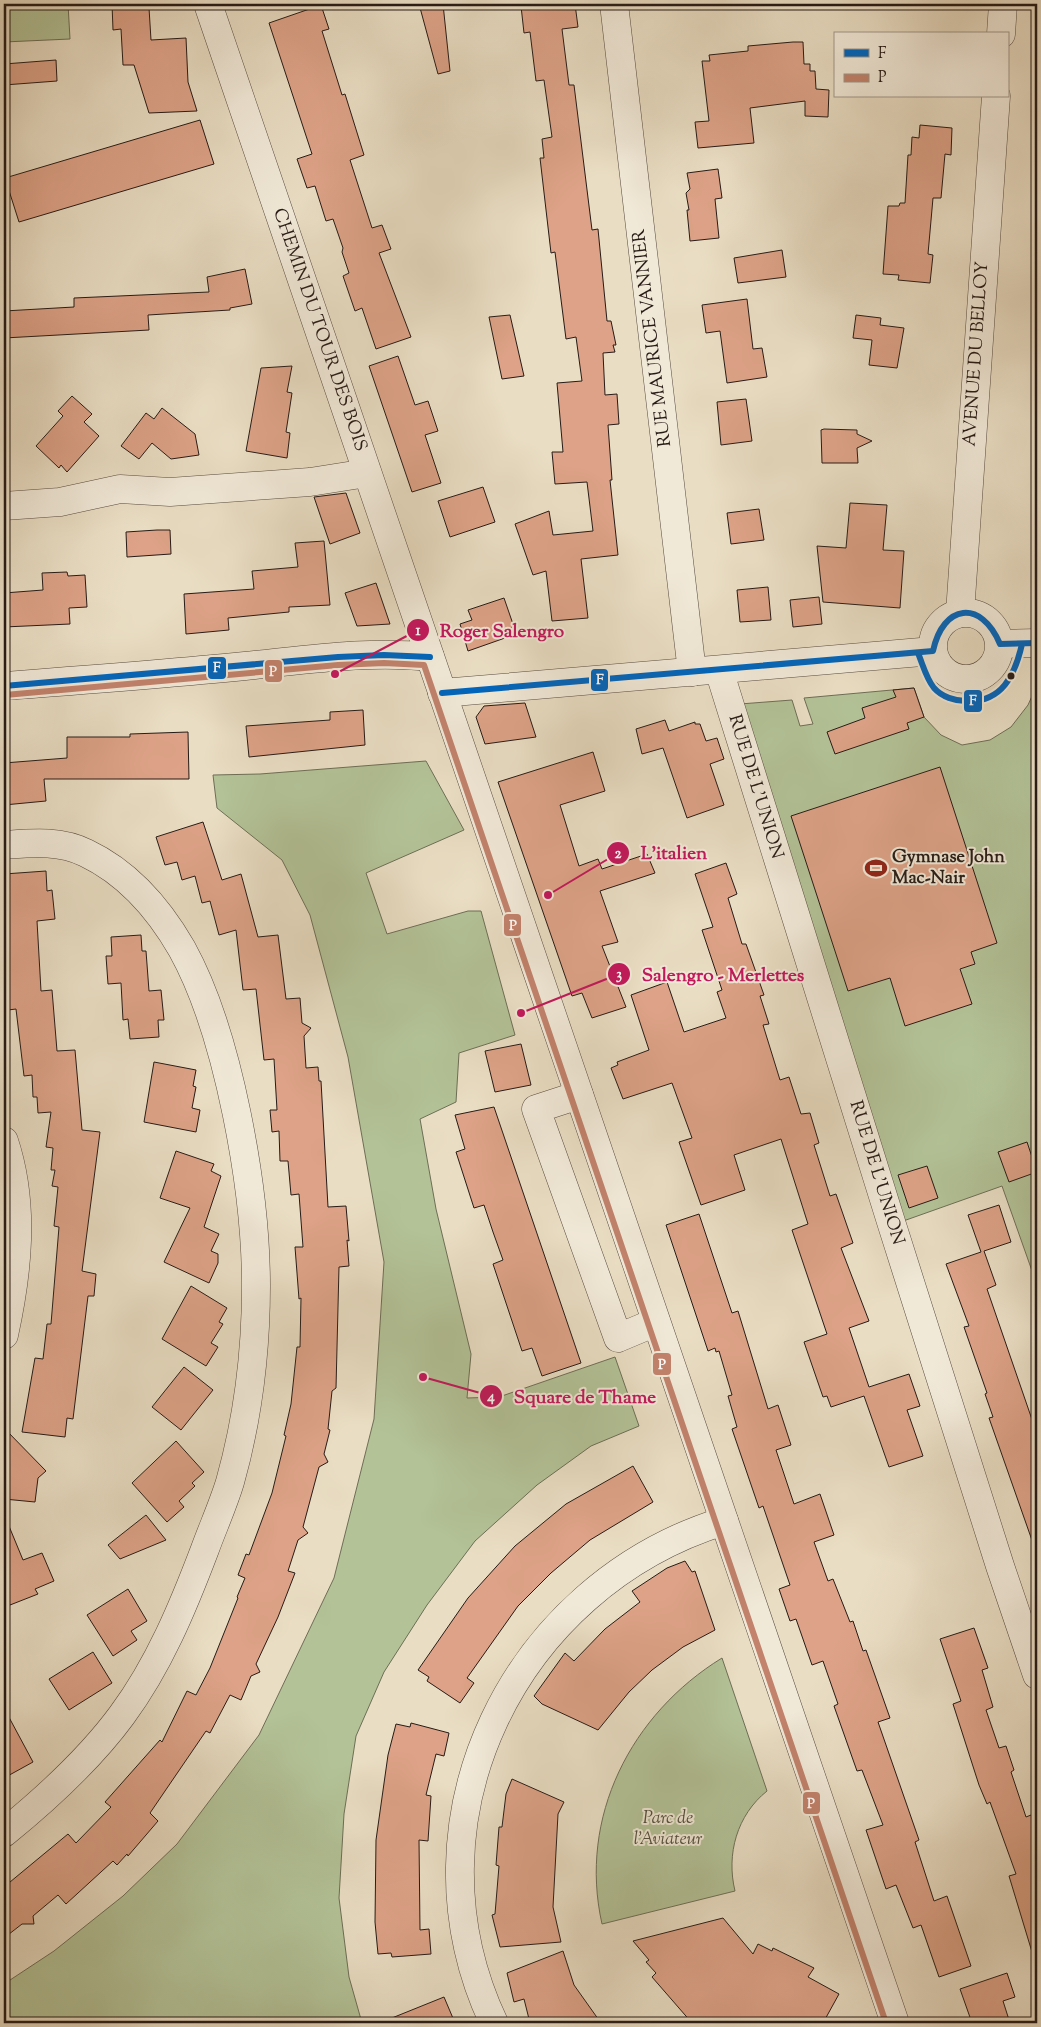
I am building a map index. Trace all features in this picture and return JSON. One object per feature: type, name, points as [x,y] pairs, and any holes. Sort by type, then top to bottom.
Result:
[{"type":"street","name":"CHEMIN DU TOUR DES BOIS","points":[[208,4],[895,2023]]},
{"type":"street","name":"RUE MAURICE VANNIER","points":[[614,4],[706,671]]},
{"type":"street","points":[[1001,32],[1003,4]]},
{"type":"street","name":"AVENUE DU BELLOY","points":[[960,613],[996,98]]},
{"type":"street","points":[[4,506],[60,502],[120,489],[170,492],[310,482],[367,473]]},
{"type":"street","points":[[960,613],[977,614],[987,620],[997,632],[1000,644],[995,662],[988,672],[967,679],[956,678],[946,672],[937,662],[933,651],[934,637],[939,626],[949,617],[960,613]]},
{"type":"street","points":[[1000,644],[1037,643]]},
{"type":"street","points":[[442,694],[933,651]]},
{"type":"street","points":[[4,686],[140,676],[346,656],[403,654],[430,657]]},
{"type":"street","name":"RUE DE L'UNION","points":[[706,671],[1037,1675]]},
{"type":"street","points":[[4,845],[53,843],[84,852],[113,869],[140,891],[160,915],[182,949],[198,983],[217,1040],[233,1101],[245,1162],[256,1284],[254,1348],[247,1413],[230,1484],[182,1607],[153,1666],[122,1715],[57,1788],[4,1833]]},
{"type":"street","points":[[579,1095],[536,1109],[618,1338],[656,1322]]},
{"type":"street","points":[[4,1140],[16,1196],[18,1248],[12,1298],[4,1336]]},
{"type":"street","points":[[494,2023],[478,1982],[468,1944],[463,1906],[461,1862],[464,1826],[471,1787],[495,1719],[528,1661],[556,1626],[586,1597],[625,1567],[652,1551],[695,1531],[724,1521]]},
{"type":"green space","points":[[4,4],[68,4],[70,39],[4,42]]},
{"type":"green space","points":[[1037,685],[1037,1285],[1002,1186],[892,1225],[740,704],[792,700],[800,726],[813,724],[804,698],[914,688],[924,717],[941,735],[962,745],[990,740],[1011,727],[1028,705]]},
{"type":"green space","points":[[426,761],[464,830],[366,873],[387,934],[468,911],[481,911],[515,1035],[459,1053],[456,1102],[420,1119],[436,1209],[471,1354],[467,1398],[499,1397],[615,1357],[639,1426],[591,1446],[537,1485],[475,1541],[427,1605],[384,1672],[356,1736],[344,1814],[339,1898],[349,1977],[362,2023],[4,2023],[4,1984],[54,1951],[123,1896],[177,1844],[259,1735],[334,1578],[374,1419],[384,1262],[348,1057],[310,915],[282,860],[217,808],[213,775],[260,774]]},
{"type":"green space","name":"Parc de l'Aviateur","points":[[722,1658],[767,1791],[748,1812],[736,1836],[732,1863],[735,1891],[602,1924],[597,1884],[598,1845],[605,1808],[619,1772],[638,1739],[661,1708],[690,1681]]},
{"type":"building","points":[[112,4],[142,4],[143,8],[149,8],[151,40],[186,38],[188,82],[197,111],[149,113],[134,65],[123,65],[121,29],[113,30]]},
{"type":"building","points":[[419,4],[443,4],[450,71],[438,74]]},
{"type":"building","points":[[575,4],[578,27],[562,29],[569,85],[574,85],[592,230],[598,229],[607,321],[611,321],[616,345],[613,345],[615,352],[603,353],[605,395],[617,394],[619,424],[608,425],[612,480],[610,480],[618,555],[581,559],[588,618],[552,621],[546,571],[533,575],[515,524],[549,511],[553,535],[593,531],[587,482],[555,484],[552,452],[563,452],[557,383],[582,381],[576,337],[566,339],[555,252],[551,253],[540,158],[544,158],[542,139],[552,137],[544,80],[536,81],[530,32],[524,33],[521,6]]},
{"type":"building","points":[[321,5],[329,29],[322,31],[342,95],[345,94],[364,155],[350,160],[372,228],[382,225],[391,249],[379,253],[411,337],[376,349],[362,308],[355,311],[343,276],[349,273],[333,219],[326,221],[315,186],[307,188],[297,159],[312,154],[269,23]]},
{"type":"building","points":[[803,42],[804,64],[810,64],[810,71],[815,71],[816,89],[829,90],[828,117],[805,116],[805,101],[750,108],[754,143],[698,148],[695,122],[709,121],[702,61],[710,61],[709,55],[748,51],[748,46]]},
{"type":"building","points":[[56,60],[57,81],[4,85],[4,64]]},
{"type":"building","points":[[200,120],[214,164],[19,222],[5,178]]},
{"type":"building","points":[[920,125],[952,128],[951,155],[945,154],[941,198],[933,198],[928,254],[933,255],[930,283],[898,280],[899,275],[883,274],[888,206],[899,206],[900,203],[905,203],[908,155],[911,155],[912,137],[919,138]]},
{"type":"building","points":[[718,169],[722,198],[715,199],[719,238],[690,241],[687,210],[689,210],[686,193],[690,189],[687,173]]},
{"type":"building","points":[[782,250],[786,277],[738,283],[734,258]]},
{"type":"building","points":[[245,269],[252,304],[230,308],[230,310],[148,315],[149,330],[4,338],[4,311],[74,307],[74,298],[209,292],[207,277]]},
{"type":"building","points":[[747,299],[753,349],[762,348],[767,377],[727,383],[720,331],[706,333],[702,305]]},
{"type":"building","points":[[510,315],[524,376],[502,379],[489,317]]},
{"type":"building","points":[[856,315],[881,318],[880,325],[904,328],[897,368],[869,365],[872,340],[853,338]]},
{"type":"building","points":[[398,356],[415,405],[428,401],[438,431],[425,435],[441,483],[412,492],[369,366]]},
{"type":"building","points":[[292,366],[287,392],[292,393],[286,432],[290,433],[287,458],[246,451],[261,368]]},
{"type":"building","points":[[72,396],[92,414],[84,422],[99,436],[67,472],[61,465],[59,468],[36,446],[63,416],[58,411]]},
{"type":"building","points":[[746,399],[752,441],[721,445],[717,402]]},
{"type":"building","points":[[162,408],[195,434],[199,455],[171,459],[152,443],[139,459],[121,446],[146,413],[154,419]]},
{"type":"building","points":[[821,430],[857,430],[857,434],[872,441],[857,448],[858,463],[822,463]]},
{"type":"building","points":[[483,487],[495,522],[450,537],[438,501]]},
{"type":"building","points":[[346,493],[360,533],[330,544],[314,497]]},
{"type":"building","points":[[850,503],[887,505],[883,550],[904,551],[900,608],[823,602],[817,546],[846,548]]},
{"type":"building","points":[[759,509],[764,540],[731,544],[727,513]]},
{"type":"building","points":[[170,530],[171,554],[127,557],[126,532]]},
{"type":"building","points":[[324,541],[330,605],[289,607],[289,612],[228,618],[229,630],[186,634],[184,594],[254,589],[252,571],[298,567],[295,543]]},
{"type":"building","points":[[67,572],[68,576],[85,575],[87,607],[69,608],[70,624],[4,627],[4,593],[43,590],[42,573]]},
{"type":"building","points":[[376,583],[390,624],[357,626],[345,593]]},
{"type":"building","points":[[768,587],[771,620],[740,622],[737,590]]},
{"type":"building","points":[[819,597],[822,624],[793,627],[790,600]]},
{"type":"building","points":[[504,598],[514,627],[503,631],[505,638],[468,651],[460,624],[472,620],[468,610]]},
{"type":"building","points":[[914,688],[924,717],[907,723],[909,729],[835,754],[827,732],[865,718],[862,708],[896,697],[893,690]]},
{"type":"building","points":[[525,703],[536,737],[485,744],[476,717],[484,706]]},
{"type":"building","points":[[363,710],[365,745],[249,757],[246,726],[330,720],[330,712]]},
{"type":"building","points":[[665,720],[669,731],[695,722],[695,724],[700,724],[706,741],[717,738],[724,759],[710,764],[724,805],[687,818],[663,748],[642,754],[636,729]]},
{"type":"building","points":[[188,732],[189,779],[44,779],[46,801],[4,805],[4,763],[67,758],[67,737],[130,737],[130,734]]},
{"type":"building","points":[[593,752],[605,791],[560,805],[579,866],[598,859],[602,869],[647,854],[655,873],[600,891],[618,942],[602,946],[626,1007],[592,1018],[582,993],[572,996],[498,782]]},
{"type":"building","name":"Gymnase John Mac-Nair","points":[[940,767],[997,943],[971,952],[975,964],[960,969],[972,1004],[905,1026],[890,978],[848,991],[791,816]]},
{"type":"building","points":[[203,822],[222,880],[241,874],[258,937],[278,935],[286,999],[300,998],[302,1023],[311,1028],[304,1036],[306,1068],[318,1067],[319,1081],[321,1081],[328,1207],[346,1206],[349,1266],[339,1267],[336,1388],[332,1391],[328,1429],[330,1430],[324,1454],[328,1462],[319,1467],[303,1527],[308,1533],[298,1540],[288,1571],[295,1573],[278,1617],[256,1664],[260,1672],[251,1676],[241,1700],[230,1695],[210,1733],[206,1731],[150,1813],[158,1821],[128,1856],[127,1854],[117,1865],[113,1861],[66,1904],[58,1895],[33,1916],[34,1924],[22,1924],[4,1938],[4,1887],[68,1834],[76,1843],[111,1807],[105,1802],[160,1740],[162,1742],[187,1691],[196,1695],[210,1668],[245,1578],[238,1575],[246,1554],[249,1555],[272,1493],[286,1436],[284,1435],[291,1404],[297,1347],[300,1347],[301,1298],[299,1299],[295,1247],[303,1247],[299,1194],[291,1195],[288,1161],[280,1161],[279,1131],[272,1132],[270,1110],[277,1110],[274,1059],[264,1060],[256,989],[243,990],[236,930],[219,935],[210,901],[202,903],[195,876],[182,880],[177,862],[165,865],[156,837]]},
{"type":"building","points":[[726,863],[737,894],[728,898],[742,944],[746,944],[764,995],[760,996],[769,1024],[763,1025],[780,1080],[789,1077],[801,1114],[810,1113],[819,1143],[814,1145],[830,1196],[836,1194],[853,1243],[841,1248],[869,1321],[849,1328],[869,1387],[909,1374],[920,1406],[907,1410],[923,1456],[889,1467],[864,1396],[831,1407],[827,1396],[823,1397],[804,1342],[827,1334],[792,1230],[808,1224],[781,1139],[734,1155],[745,1190],[701,1205],[679,1142],[692,1138],[672,1083],[623,1099],[611,1068],[618,1065],[617,1062],[649,1050],[631,995],[667,982],[684,1032],[726,1018],[717,992],[722,990],[702,930],[713,927],[695,874]]},
{"type":"building","points":[[46,871],[47,891],[52,890],[55,919],[37,921],[41,991],[52,990],[57,1051],[75,1050],[82,1130],[100,1132],[82,1271],[96,1274],[94,1296],[88,1296],[73,1419],[67,1418],[65,1437],[22,1432],[35,1358],[43,1359],[47,1324],[51,1324],[59,1227],[54,1226],[58,1187],[52,1186],[55,1170],[51,1170],[53,1148],[46,1147],[51,1112],[38,1113],[37,1097],[33,1097],[32,1075],[24,1076],[16,1009],[8,1010],[4,979],[4,874]]},
{"type":"building","points":[[141,935],[142,951],[146,951],[149,991],[161,990],[164,1020],[158,1020],[159,1037],[130,1039],[128,1019],[123,1020],[121,983],[108,984],[106,956],[112,956],[111,937]]},
{"type":"building","points":[[521,1044],[531,1085],[495,1092],[485,1051]]},
{"type":"building","points":[[154,1062],[196,1070],[193,1086],[196,1087],[192,1108],[200,1110],[196,1132],[144,1122]]},
{"type":"building","points":[[494,1107],[581,1363],[542,1376],[532,1348],[522,1351],[493,1264],[503,1260],[484,1205],[474,1208],[456,1152],[465,1149],[455,1115]]},
{"type":"building","points":[[1027,1142],[1037,1172],[1009,1182],[998,1152]]},
{"type":"building","points":[[176,1151],[214,1164],[211,1171],[221,1176],[204,1227],[219,1234],[211,1251],[218,1254],[218,1263],[209,1283],[164,1262],[190,1208],[160,1198]]},
{"type":"building","points":[[927,1166],[938,1198],[909,1208],[898,1175]]},
{"type":"building","points":[[999,1205],[1011,1242],[984,1251],[996,1285],[987,1289],[1037,1434],[1037,1545],[1034,1546],[989,1418],[993,1417],[985,1394],[987,1393],[964,1327],[969,1326],[946,1264],[981,1252],[968,1215]]},
{"type":"building","points":[[699,1214],[732,1313],[738,1311],[768,1409],[778,1405],[791,1445],[776,1450],[794,1504],[820,1494],[834,1535],[814,1542],[828,1581],[833,1579],[850,1622],[853,1621],[863,1651],[866,1650],[890,1718],[878,1722],[919,1840],[915,1842],[934,1901],[947,1896],[971,1966],[939,1977],[921,1925],[913,1928],[896,1885],[886,1889],[866,1830],[883,1825],[862,1770],[857,1771],[834,1706],[838,1704],[823,1661],[812,1665],[796,1619],[790,1621],[779,1589],[790,1585],[763,1506],[759,1508],[732,1429],[737,1427],[728,1396],[732,1395],[719,1351],[716,1352],[715,1348],[708,1351],[666,1225]]},
{"type":"building","points":[[191,1286],[227,1308],[219,1322],[223,1324],[211,1343],[218,1347],[206,1366],[162,1339]]},
{"type":"building","points":[[184,1367],[213,1390],[181,1430],[152,1407]]},
{"type":"building","points":[[4,1428],[46,1471],[38,1478],[35,1502],[4,1499]]},
{"type":"building","points":[[176,1441],[204,1472],[192,1483],[195,1486],[179,1501],[184,1507],[167,1522],[132,1483]]},
{"type":"building","points":[[633,1466],[653,1502],[590,1540],[551,1573],[518,1606],[467,1678],[474,1683],[460,1703],[427,1681],[429,1677],[418,1670],[468,1598],[515,1546],[566,1504]]},
{"type":"building","points":[[4,1514],[23,1560],[42,1553],[54,1581],[35,1589],[38,1594],[10,1605],[4,1589]]},
{"type":"building","points":[[146,1515],[166,1540],[120,1559],[108,1545]]},
{"type":"building","points":[[685,1561],[692,1572],[695,1571],[715,1630],[683,1647],[652,1670],[629,1692],[598,1730],[542,1704],[534,1696],[565,1653],[574,1661],[605,1629],[640,1602],[632,1591],[667,1568]]},
{"type":"building","points":[[128,1589],[147,1621],[131,1631],[137,1640],[113,1656],[87,1615]]},
{"type":"building","points":[[974,1628],[988,1668],[982,1670],[993,1707],[986,1710],[999,1748],[1006,1746],[1014,1770],[1011,1772],[1026,1817],[1031,1815],[1037,1831],[1037,1951],[1032,1952],[1009,1876],[1016,1874],[990,1802],[987,1804],[979,1785],[953,1704],[961,1701],[940,1639]]},
{"type":"building","points":[[93,1652],[112,1683],[69,1710],[49,1679]]},
{"type":"building","points":[[4,1708],[33,1762],[4,1778]]},
{"type":"building","points":[[411,1723],[449,1733],[444,1756],[436,1754],[426,1795],[431,1796],[428,1841],[419,1840],[420,1930],[429,1929],[431,1954],[392,1957],[391,1953],[378,1954],[375,1922],[376,1840],[388,1755],[396,1724],[410,1727]]},
{"type":"building","points":[[512,1779],[564,1802],[558,1814],[553,1907],[561,1942],[500,1947],[492,1915],[495,1914],[499,1866],[496,1865],[499,1827],[502,1827],[506,1794]]},
{"type":"building","points":[[723,1918],[753,1954],[758,1944],[772,1951],[773,1948],[814,1968],[808,1977],[839,1994],[823,2023],[692,2023],[652,1977],[656,1973],[646,1962],[649,1960],[633,1941]]},
{"type":"building","points":[[563,1951],[574,1985],[601,2023],[530,2023],[524,1999],[514,2002],[507,1973]]},
{"type":"building","points":[[1007,1973],[1015,1997],[1003,2001],[1010,2023],[972,2023],[960,1989]]},
{"type":"building","points":[[444,1997],[455,2023],[382,2022]]},
{"type":"transit line","name":"F","points":[[442,693],[933,651],[938,635],[945,624],[954,616],[963,613],[973,614],[983,620],[992,629],[1000,644],[1037,643]]},
{"type":"transit line","name":"F","points":[[918,653],[929,680],[937,691],[957,700],[978,700],[989,697],[1005,685],[1011,676],[1022,644]]},
{"type":"transit line","name":"F","points":[[4,686],[338,657],[384,655],[430,657]]},
{"type":"transit line","name":"P","points":[[5,695],[338,665],[384,663],[424,665],[886,2023]]},
{"type":"place","name":"Roger Salengro","points":[[335,674]]},
{"type":"place","name":"Gymnase John Mac-Nair","points":[[876,868]]},
{"type":"place","name":"L’italien","points":[[548,895]]},
{"type":"place","name":"Salengro - Merlettes","points":[[521,1013]]},
{"type":"place","name":"Square de Thame","points":[[423,1377]]}]
